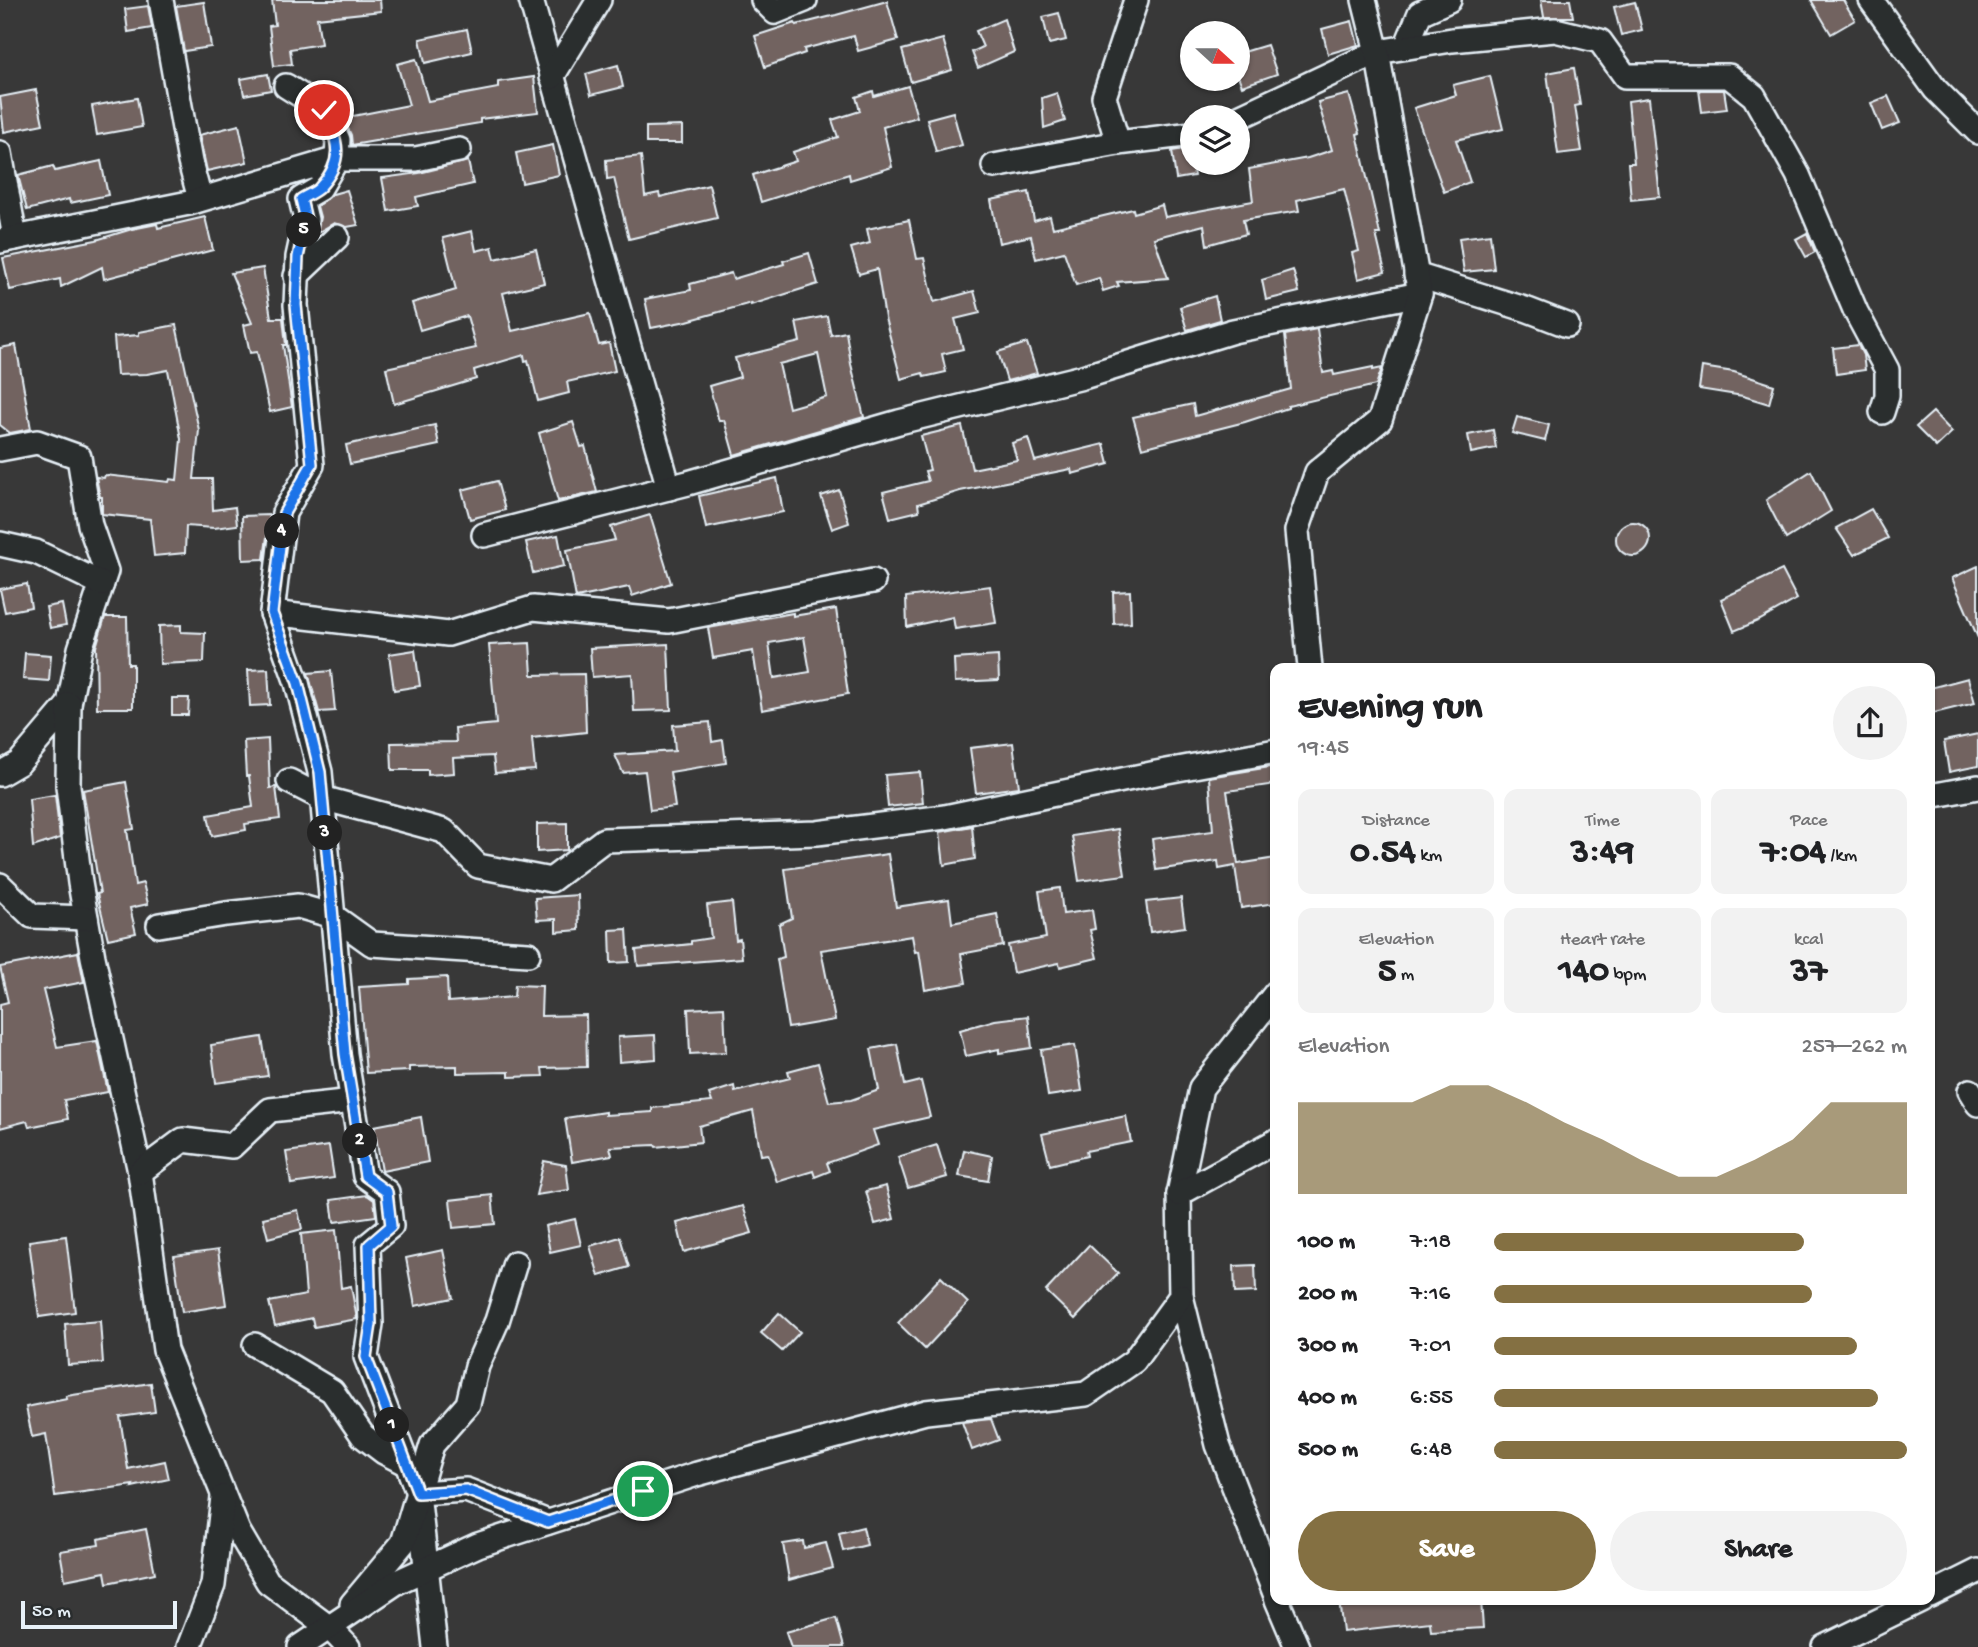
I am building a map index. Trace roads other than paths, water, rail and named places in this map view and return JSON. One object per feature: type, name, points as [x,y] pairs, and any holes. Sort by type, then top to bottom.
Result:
[{"type":"street","points":[[161,0],[190,162],[200,199]]},
{"type":"street","points":[[531,0],[669,488]]},
{"type":"street","points":[[552,77],[599,0]]},
{"type":"street","points":[[763,0],[775,12],[805,0]]},
{"type":"street","points":[[1118,143],[1104,97],[1136,0]]},
{"type":"street","points":[[1310,663],[1297,531],[1317,472],[1380,421],[1418,285],[1377,52],[1364,0]]},
{"type":"street","points":[[1406,47],[1420,13],[1449,0]]},
{"type":"street","points":[[1871,0],[1934,89],[1978,132]]},
{"type":"street","points":[[1250,112],[1377,52],[1555,30],[1600,41],[1626,76],[1728,76],[1754,96],[1798,175],[1856,312],[1887,370],[1887,396],[1882,412]]},
{"type":"street","points":[[286,86],[324,110],[338,141],[337,159],[320,188],[301,199],[306,220],[296,276],[296,305],[312,464],[284,513],[272,613],[298,683],[320,772],[345,1054],[365,1176],[387,1192],[391,1226],[369,1245],[371,1324],[366,1357],[418,1493],[435,1647]]},
{"type":"street","points":[[994,166],[1118,143],[1180,135]]},
{"type":"street","points":[[0,153],[8,239],[200,199],[337,159],[416,159],[459,150]]},
{"type":"street","points":[[296,276],[337,237]]},
{"type":"street","points":[[484,535],[669,488],[899,422],[1083,377],[1233,331],[1418,285],[1528,310],[1567,325]]},
{"type":"street","points":[[0,449],[37,442],[79,457],[90,525],[106,571],[80,649],[69,704],[68,786],[86,918],[140,1172],[165,1350],[238,1531],[268,1582],[333,1638],[348,1647]]},
{"type":"street","points":[[0,544],[36,552],[102,584]]},
{"type":"street","points":[[272,613],[448,634],[533,608],[669,621],[873,581]]},
{"type":"street","points":[[0,774],[19,763],[69,704]]},
{"type":"street","points":[[289,781],[322,798],[444,831],[478,866],[551,880],[604,840],[817,833],[945,817],[1270,752]]},
{"type":"street","points":[[1935,795],[1978,787]]},
{"type":"street","points":[[0,885],[32,916],[86,918]]},
{"type":"street","points":[[159,925],[298,906],[333,916],[372,944],[528,954]]},
{"type":"street","points":[[1270,1001],[1201,1088],[1179,1194],[1181,1296],[1218,1445],[1270,1580]]},
{"type":"street","points":[[140,1172],[183,1140],[232,1146],[270,1110],[353,1101]]},
{"type":"street","points":[[1179,1194],[1270,1144]]},
{"type":"street","points":[[333,1638],[403,1543],[432,1445],[468,1404],[477,1366],[497,1321],[515,1263]]},
{"type":"street","points":[[300,1647],[333,1638],[397,1582],[478,1545],[697,1474],[926,1412],[1086,1394],[1135,1361],[1181,1296]]},
{"type":"street","points":[[255,1345],[332,1391],[363,1436],[384,1452],[407,1464]]},
{"type":"street","points":[[418,1493],[466,1490],[548,1522]]},
{"type":"street","points":[[189,1647],[213,1585],[223,1494]]},
{"type":"street","points":[[1935,1592],[1978,1571]]},
{"type":"street","points":[[1280,1605],[1297,1647]]},
{"type":"street","points":[[1825,1647],[1910,1605]]}]
